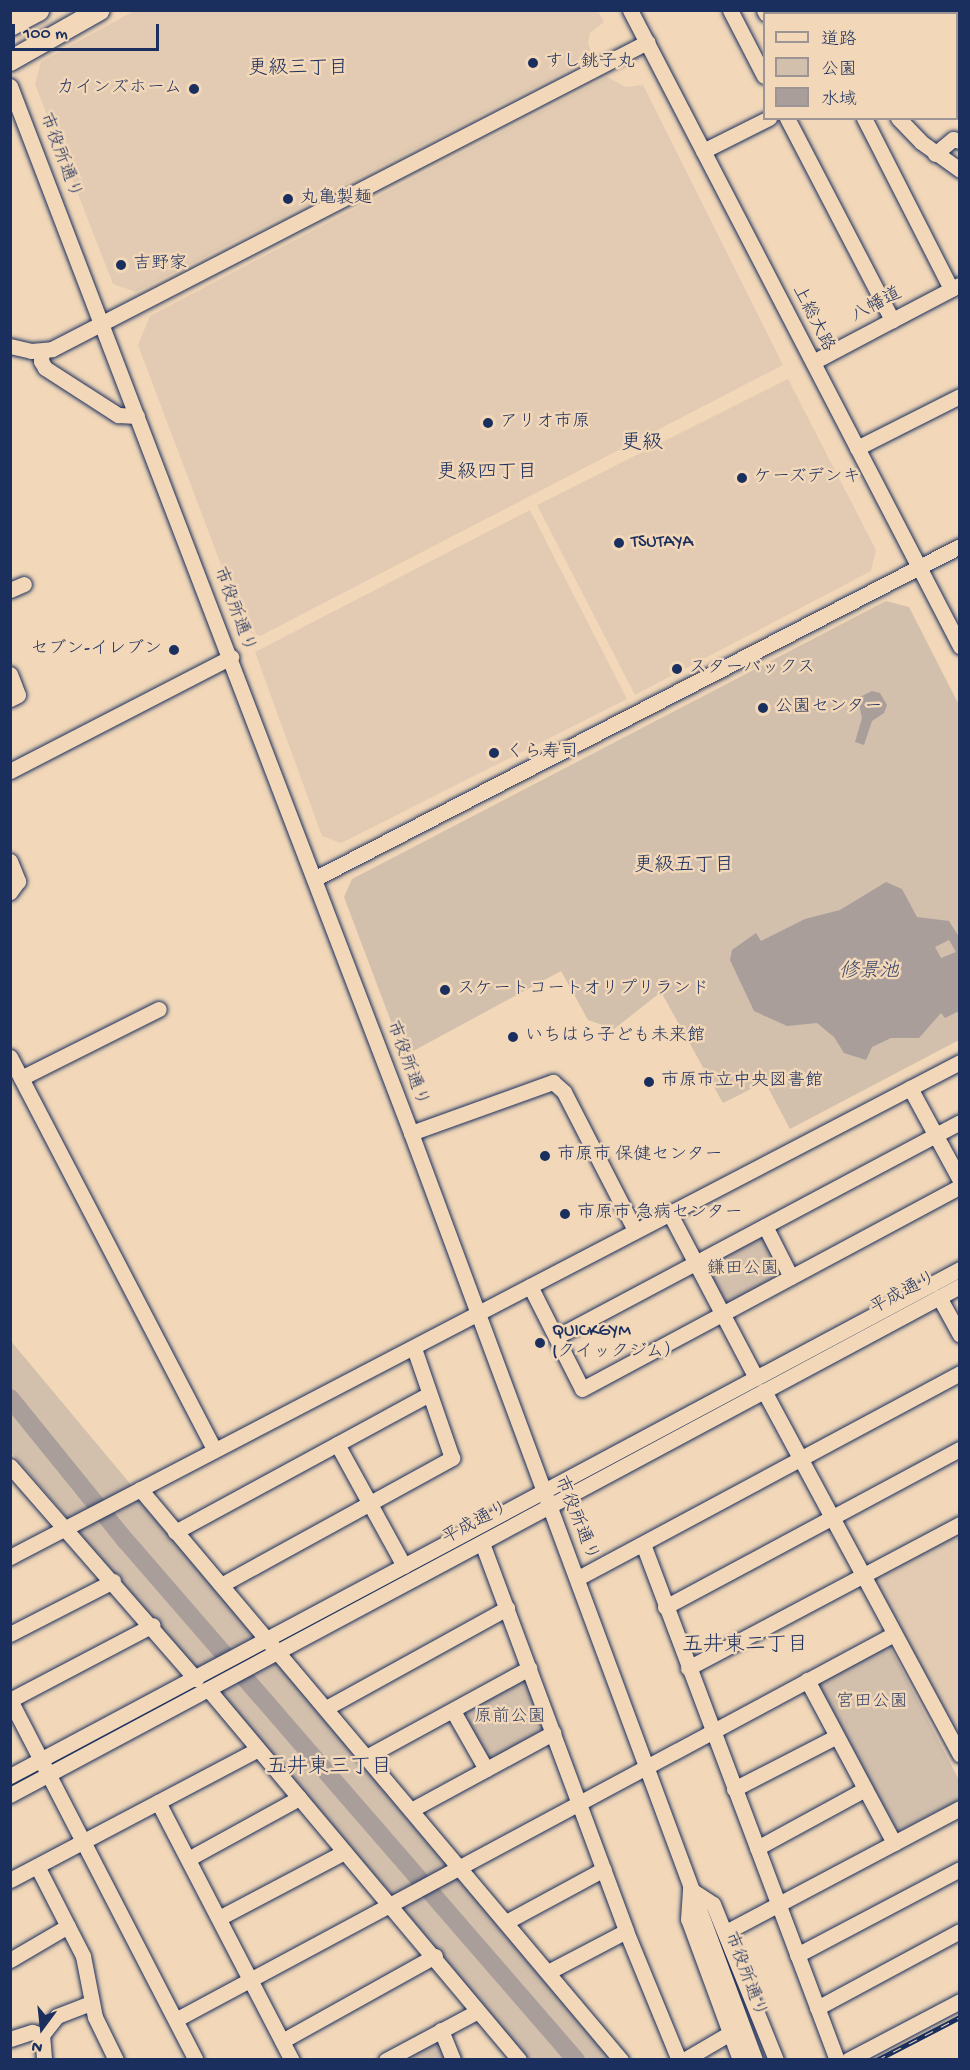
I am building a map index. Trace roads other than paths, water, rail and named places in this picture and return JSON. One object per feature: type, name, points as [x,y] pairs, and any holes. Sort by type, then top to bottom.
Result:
[{"type":"highway","points":[[13,24],[38,10]]},
{"type":"main road","points":[[10,61],[100,10]]},
{"type":"street","name":"上総大路","points":[[630,10],[960,645]]},
{"type":"street","points":[[730,10],[763,72]]},
{"type":"street","points":[[10,346],[42,351],[103,324],[647,42]]},
{"type":"street","name":"市役所通り","points":[[10,86],[231,657],[411,1133],[542,1492],[578,1578],[690,1889],[755,2060]]},
{"type":"street","points":[[703,151],[765,120]]},
{"type":"street","points":[[788,120],[892,320]]},
{"type":"street","points":[[865,120],[955,287]]},
{"type":"street","points":[[900,120],[935,154],[960,170]]},
{"type":"street","points":[[935,154],[953,139],[960,141]]},
{"type":"street","name":"八幡道","points":[[813,362],[955,287]]},
{"type":"street","points":[[42,351],[41,361],[45,368],[118,415],[137,416]]},
{"type":"street","points":[[857,448],[960,396]]},
{"type":"street","points":[[314,879],[960,546]]},
{"type":"street","points":[[10,771],[231,657]]},
{"type":"street","points":[[10,674],[18,695],[10,699]]},
{"type":"street","points":[[10,861],[18,881],[10,892]]},
{"type":"street","points":[[21,1078],[159,1009]]},
{"type":"street","points":[[10,1057],[215,1450]]},
{"type":"street","points":[[10,1557],[960,1062]]},
{"type":"street","points":[[411,1133],[553,1082],[564,1092],[635,1230]]},
{"type":"street","points":[[910,1088],[960,1180]]},
{"type":"street","points":[[556,1337],[960,1122]]},
{"type":"street","points":[[530,1286],[582,1389],[960,1186]]},
{"type":"street","points":[[670,1214],[960,1755]]},
{"type":"street","points":[[765,1226],[791,1277]]},
{"type":"street","name":"平成通り","points":[[10,1776],[208,1681],[273,1655],[549,1508],[960,1269]]},
{"type":"street","name":"平成通り","points":[[10,1795],[208,1681],[262,1642],[542,1492],[960,1286]]},
{"type":"street","points":[[939,1297],[960,1335]]},
{"type":"street","points":[[221,1585],[452,1458],[414,1348]]},
{"type":"street","points":[[578,1578],[960,1373]]},
{"type":"street","points":[[175,1532],[429,1394]]},
{"type":"street","points":[[337,1444],[404,1566]]},
{"type":"street","points":[[665,1607],[960,1449]]},
{"type":"street","points":[[10,1466],[71,1526],[113,1581],[208,1681],[258,1749],[344,1852],[393,1902],[519,2060]]},
{"type":"street","points":[[133,1492],[175,1532],[221,1585],[262,1642],[326,1708],[411,1810],[456,1869],[506,1922],[621,2060]]},
{"type":"street","points":[[688,1668],[960,1524]]},
{"type":"street","points":[[482,1543],[626,1931],[679,2060]]},
{"type":"street","points":[[643,1544],[837,2060]]},
{"type":"street","points":[[10,1634],[113,1581]]},
{"type":"street","points":[[326,1708],[507,1608]]},
{"type":"street","points":[[153,1624],[10,1700],[43,1759],[196,2060]]},
{"type":"street","points":[[177,2019],[894,1634]]},
{"type":"street","points":[[366,1757],[529,1668]]},
{"type":"street","points":[[807,1680],[835,1737],[894,1843]]},
{"type":"street","points":[[453,1711],[486,1769]]},
{"type":"street","points":[[411,1810],[553,1733]]},
{"type":"street","points":[[734,1789],[835,1737]]},
{"type":"street","points":[[10,1880],[258,1749]]},
{"type":"street","points":[[757,1848],[865,1789]]},
{"type":"street","points":[[188,1859],[299,1798]]},
{"type":"street","points":[[158,1802],[252,1978],[292,2060]]},
{"type":"street","points":[[726,1932],[960,1808]]},
{"type":"street","points":[[219,1918],[344,1852]]},
{"type":"street","points":[[37,1866],[83,1956],[92,2003],[116,2060]]},
{"type":"street","points":[[506,1922],[604,1869]]},
{"type":"street","points":[[797,1955],[960,1869]]},
{"type":"street","points":[[740,2060],[688,1919],[690,1889],[713,1904],[776,2060]]},
{"type":"street","points":[[10,1960],[68,1926]]},
{"type":"street","points":[[548,1972],[626,1931]]},
{"type":"street","points":[[817,2008],[960,1931]]},
{"type":"street","points":[[282,2041],[435,1956]]},
{"type":"street","points":[[848,2060],[960,2001]]},
{"type":"street","points":[[43,2059],[42,2035],[57,2016],[92,2003]]},
{"type":"street","points":[[387,2060],[478,2011]]},
{"type":"street","points":[[441,2030],[453,2060]]},
{"type":"street","points":[[10,2039],[32,2032],[42,2035]]},
{"type":"street","points":[[684,2060],[730,2033]]},
{"type":"water","points":[[872,691],[880,693],[887,705],[884,713],[872,721],[864,745],[855,742],[862,718],[860,697]]},
{"type":"water","name":"修景池","points":[[886,882],[902,889],[917,917],[949,921],[959,937],[959,1011],[945,1018],[941,1013],[919,1038],[891,1038],[872,1047],[866,1060],[844,1053],[834,1037],[817,1023],[787,1026],[754,1011],[730,960],[732,950],[756,933],[761,941],[805,919],[840,910]],"holes":[[[949,940],[956,952],[941,958],[935,947]]]},
{"type":"waterway","points":[[10,1398],[126,1541],[576,2060]]},
{"type":"railway","points":[[877,2060],[960,2017]]},
{"type":"place","name":"すし銚子丸","points":[[533,63]]},
{"type":"place","name":"カインズホーム","points":[[194,89]]},
{"type":"place","name":"丸亀製麺","points":[[288,199]]},
{"type":"place","name":"吉野家","points":[[121,265]]},
{"type":"place","name":"アリオ市原","points":[[488,423]]},
{"type":"place","name":"ケーズデンキ","points":[[742,478]]},
{"type":"place","name":"TSUTAYA","points":[[619,543]]},
{"type":"place","name":"セブン-イレブン","points":[[174,650]]},
{"type":"place","name":"スターバックス","points":[[677,669]]},
{"type":"place","name":"公園センター","points":[[763,708]]},
{"type":"place","name":"くら寿司","points":[[494,753]]},
{"type":"place","name":"スケートコートオリプリランド","points":[[445,990]]},
{"type":"place","name":"いちはら子ども未来館","points":[[513,1037]]},
{"type":"place","name":"市原市立中央図書館","points":[[649,1082]]},
{"type":"place","name":"市原市 保健センター","points":[[545,1156]]},
{"type":"place","name":"市原市 急病センター","points":[[565,1214]]},
{"type":"place","name":"QUICKGYM (クイックジム）","points":[[540,1343]]},
{"type":"district","name":"更級三丁目","points":[[298,69]]},
{"type":"district","name":"更級","points":[[642,445]]},
{"type":"district","name":"更級四丁目","points":[[487,473]]},
{"type":"district","name":"更級五丁目","points":[[684,866]]},
{"type":"district","name":"五井東二丁目","points":[[745,1647]]},
{"type":"district","name":"五井東三丁目","points":[[329,1769]]},
{"type":"park label","name":"鎌田公園","points":[[743,1270]]},
{"type":"park label","name":"宮田公園","points":[[872,1703]]},
{"type":"park label","name":"原前公園","points":[[510,1718]]}]
